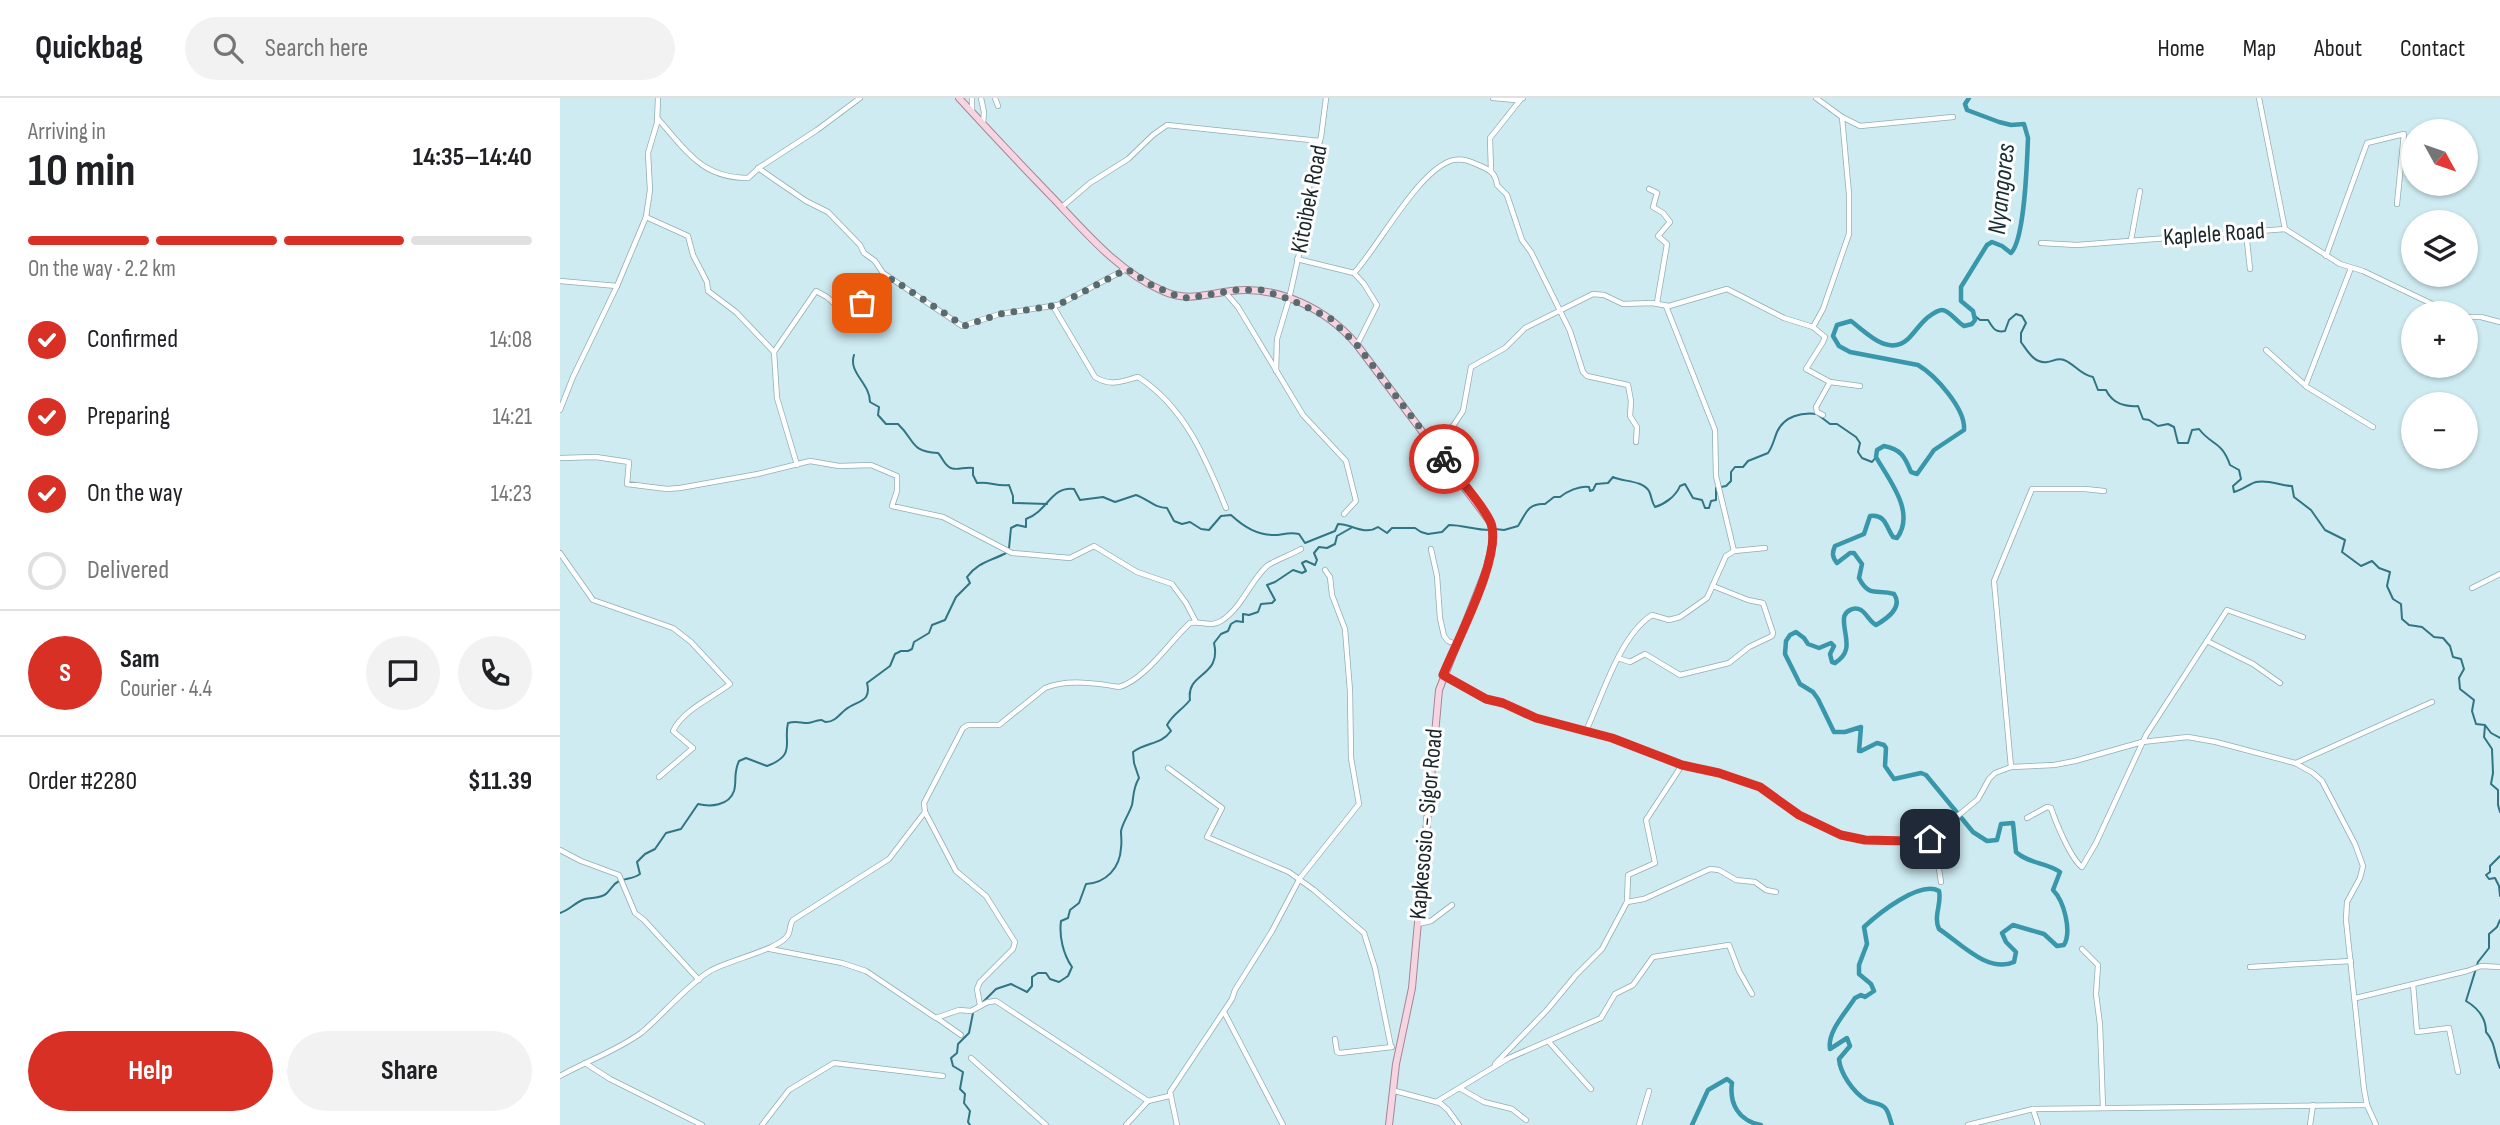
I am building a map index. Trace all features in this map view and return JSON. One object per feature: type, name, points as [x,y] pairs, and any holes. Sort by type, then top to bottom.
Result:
[{"type":"main road","points":[[959,98],[1013,158],[1102,248],[1153,286],[1180,297],[1262,290],[1330,318],[1357,345],[1437,450]]},
{"type":"main road","name":"Kapkesosio - Sigor Road","points":[[1389,1125],[1412,988],[1439,690],[1492,553],[1493,529],[1489,518],[1437,450]]},
{"type":"street","points":[[560,410],[646,217],[650,190],[648,153],[657,118],[658,98]]},
{"type":"street","points":[[657,118],[688,155],[709,169],[734,177],[748,178],[758,168],[804,139],[860,98]]},
{"type":"street","points":[[972,98],[972,112]]},
{"type":"street","points":[[981,98],[983,122]]},
{"type":"street","points":[[995,98],[998,106]]},
{"type":"street","name":"Kitoibek Road","points":[[1276,370],[1277,339],[1289,299],[1307,214],[1311,169],[1320,141],[1326,98]]},
{"type":"street","points":[[1493,98],[1522,98]]},
{"type":"street","points":[[1492,171],[1490,138],[1522,98]]},
{"type":"street","points":[[1816,98],[1856,125],[1953,117]]},
{"type":"street","points":[[2259,98],[2286,229]]},
{"type":"street","points":[[1813,327],[1823,309],[1849,234],[1849,194],[1842,117]]},
{"type":"street","points":[[1062,207],[1090,183],[1128,159],[1167,125],[1320,141]]},
{"type":"street","points":[[2326,256],[2367,143],[2404,134],[2397,204]]},
{"type":"street","points":[[1354,273],[1411,196],[1443,165],[1450,161],[1464,160],[1492,171],[1497,177],[1497,185],[1507,195],[1522,240],[1531,252],[1572,337],[1584,374],[1628,385],[1630,416],[1637,425],[1636,442]]},
{"type":"street","points":[[758,168],[806,201],[828,212],[861,246],[865,254],[892,279],[962,326],[1000,314],[1053,306],[1127,269]]},
{"type":"street","points":[[1648,189],[1657,192],[1652,206],[1670,222],[1658,236],[1667,244],[1657,303]]},
{"type":"street","points":[[2131,240],[2140,191]]},
{"type":"street","points":[[646,217],[688,236],[693,255],[707,282],[708,291],[736,312],[775,352]]},
{"type":"street","name":"Kaplele Road","points":[[2040,243],[2077,245],[2286,229],[2326,256],[2424,301]]},
{"type":"street","points":[[2246,232],[2250,269]]},
{"type":"street","points":[[1297,259],[1354,273],[1362,281],[1377,305],[1357,345]]},
{"type":"street","points":[[2306,385],[2351,268]]},
{"type":"street","points":[[797,465],[777,402],[775,352],[817,290],[848,316],[892,279]]},
{"type":"street","points":[[560,281],[617,286]]},
{"type":"street","points":[[1437,450],[1460,419],[1471,367],[1505,348],[1525,328],[1593,294],[1604,295],[1623,304],[1657,303],[1666,306],[1715,290],[1728,289],[1784,318],[1813,327],[1824,335],[1825,339],[1805,368],[1830,382],[1860,386]]},
{"type":"street","points":[[1225,292],[1238,307],[1306,419],[1338,451],[1347,465],[1356,501],[1344,514]]},
{"type":"street","points":[[1053,306],[1095,377],[1114,383],[1138,377],[1172,408],[1202,451],[1226,508]]},
{"type":"street","points":[[1666,306],[1715,430],[1716,476],[1734,551]]},
{"type":"street","points":[[2478,317],[2500,322]]},
{"type":"street","points":[[2266,351],[2306,385],[2373,427]]},
{"type":"street","points":[[1823,415],[1816,412],[1816,407],[1830,382]]},
{"type":"street","points":[[560,458],[596,457],[629,462],[626,484],[671,489],[758,474],[813,461],[839,466],[871,465],[895,474],[898,479],[897,494],[892,506],[943,517],[1012,553],[1070,558],[1094,546],[1137,572],[1172,584],[1196,622]]},
{"type":"street","points":[[2011,767],[1994,580],[2032,489],[2104,491]]},
{"type":"street","points":[[1586,731],[1628,639],[1647,618],[1653,615],[1669,620],[1676,619],[1704,601],[1723,559],[1734,551],[1765,548]]},
{"type":"street","points":[[980,1005],[979,985],[1013,949],[1015,942],[986,897],[956,871],[925,812],[926,798],[966,725],[999,725],[1042,690],[1051,686],[1096,683],[1124,686],[1154,661],[1187,625],[1196,622],[1209,625],[1222,620],[1240,603],[1267,566],[1301,549]]},
{"type":"street","points":[[1431,549],[1443,632],[1448,641],[1456,644]]},
{"type":"street","points":[[560,553],[593,600],[673,628],[691,642],[730,684],[677,724],[673,731],[693,748],[659,777]]},
{"type":"street","points":[[1177,1125],[1169,1096],[1172,1088],[1224,1012],[1300,878],[1359,804],[1351,758],[1350,691],[1345,629],[1332,595],[1330,577],[1325,570]]},
{"type":"street","points":[[2472,589],[2500,574]]},
{"type":"street","points":[[1618,658],[1630,662],[1645,654],[1680,675],[1729,663],[1749,647],[1772,636],[1763,603],[1750,601],[1713,586]]},
{"type":"street","points":[[2027,818],[2047,807],[2051,808],[2082,867],[2096,843],[2142,742],[2228,610],[2303,637]]},
{"type":"street","points":[[2207,641],[2253,663],[2280,683]]},
{"type":"street","points":[[1443,675],[1486,699],[1503,703],[1526,715],[1612,738],[1682,765],[1719,773],[1760,787],[1799,815],[1841,835],[1865,840],[1908,841],[1934,837],[1980,797],[1993,775],[2011,767],[2066,763],[2142,742],[2192,737],[2262,752],[2295,763],[2322,781],[2360,854],[2362,872],[2349,896],[2346,912],[2367,1105],[2376,1125]]},
{"type":"street","points":[[2295,763],[2432,702]]},
{"type":"street","points":[[1492,1067],[1602,949],[1627,902],[1629,874],[1655,863],[1646,820],[1682,765]]},
{"type":"street","points":[[1168,768],[1222,808],[1207,837],[1279,865],[1300,878],[1366,936],[1391,1047]]},
{"type":"street","points":[[560,1076],[601,1057],[642,1032],[712,970],[738,958],[769,949],[787,936],[793,920],[889,859],[925,812]]},
{"type":"street","points":[[1934,837],[1941,882]]},
{"type":"street","points":[[560,849],[580,862],[619,875],[635,913],[699,980]]},
{"type":"street","points":[[1627,902],[1644,899],[1710,869],[1720,870],[1736,880],[1755,882],[1766,890],[1776,892]]},
{"type":"street","points":[[1418,923],[1432,921],[1452,905]]},
{"type":"street","points":[[1436,1102],[1492,1067],[1601,1018],[1616,993],[1633,985],[1654,957],[1729,945],[1752,994]]},
{"type":"street","points":[[769,949],[842,963],[866,971],[961,1035]]},
{"type":"street","points":[[2082,949],[2098,965],[2096,994],[2104,1108]]},
{"type":"street","points":[[2250,967],[2351,961]]},
{"type":"street","points":[[2356,998],[2478,966],[2500,967]]},
{"type":"street","points":[[2413,984],[2417,1032],[2449,1028],[2458,1072]]},
{"type":"street","points":[[936,1018],[954,1011],[973,1010],[994,1000],[1007,1006],[1148,1101]]},
{"type":"street","points":[[1224,1012],[1283,1125]]},
{"type":"street","points":[[1335,1039],[1337,1052],[1341,1054],[1400,1048]]},
{"type":"street","points":[[1549,1042],[1591,1089]]},
{"type":"street","points":[[971,1058],[1046,1125]]},
{"type":"street","points":[[585,1063],[610,1079],[702,1125]]},
{"type":"street","points":[[762,1125],[789,1090],[834,1063],[943,1076]]},
{"type":"street","points":[[1460,1089],[1484,1102],[1512,1109],[1526,1120]]},
{"type":"street","points":[[1395,1091],[1436,1102],[1448,1110],[1459,1125]]},
{"type":"street","points":[[1639,1125],[1649,1091]]},
{"type":"street","points":[[1126,1125],[1148,1101],[1169,1096]]},
{"type":"street","points":[[2310,1125],[2313,1105]]},
{"type":"street","points":[[1968,1125],[2032,1109],[2367,1105]]},
{"type":"street","points":[[2032,1109],[2039,1125]]},
{"type":"waterway","name":"Nyangores","points":[[1892,1125],[1884,1107],[1861,1097],[1845,1076],[1839,1059],[1850,1046],[1847,1038],[1830,1049],[1834,1029],[1855,998],[1861,995],[1865,997],[1874,991],[1871,984],[1859,974],[1859,965],[1867,944],[1864,927],[1900,900],[1921,890],[1931,889],[1939,891],[1939,929],[1974,955],[1994,964],[2014,962],[2016,952],[2006,942],[2002,933],[2013,925],[2044,934],[2057,946],[2064,945],[2067,932],[2063,909],[2053,890],[2060,872],[2026,859],[2016,852],[2013,823],[2001,824],[1997,840],[1987,841],[1973,832],[1926,775],[1921,773],[1894,779],[1885,766],[1884,745],[1877,743],[1859,751],[1861,727],[1834,732],[1818,699],[1813,692],[1800,684],[1785,654],[1786,641],[1796,632],[1808,644],[1819,648],[1831,643],[1834,646],[1830,654],[1832,662],[1835,663],[1845,653],[1847,642],[1844,618],[1848,611],[1861,610],[1876,625],[1893,612],[1897,603],[1894,594],[1874,592],[1866,588],[1859,578],[1862,564],[1854,553],[1837,563],[1833,557],[1834,548],[1864,534],[1870,516],[1882,519],[1893,537],[1897,538],[1902,528],[1902,507],[1876,457],[1877,450],[1884,446],[1895,449],[1904,458],[1911,472],[1917,474],[1934,450],[1964,430],[1955,403],[1941,384],[1925,370],[1918,365],[1850,352],[1839,346],[1833,336],[1837,325],[1851,321],[1871,337],[1893,345],[1908,339],[1924,320],[1938,311],[1947,312],[1964,326],[1975,320],[1973,311],[1961,301],[1961,287],[1987,245],[1992,242],[2011,253],[2016,245],[2024,199],[2028,138],[2024,124],[2011,125],[1967,110],[1965,104],[1969,98]]},
{"type":"waterway","points":[[1975,316],[1980,320],[1988,320],[1999,331],[2005,331],[2009,320],[2016,314],[2022,316],[2026,323],[2021,333],[2021,342],[2035,359],[2042,362],[2062,359],[2068,362],[2093,377],[2098,390],[2106,390],[2115,401],[2128,406],[2138,406],[2143,419],[2158,426],[2168,424],[2174,427],[2178,443],[2188,443],[2192,430],[2199,429],[2220,448],[2230,465],[2239,470],[2241,479],[2233,486],[2234,492],[2261,481],[2292,486],[2294,497],[2311,510],[2325,530],[2345,540],[2342,552],[2361,566],[2372,561],[2379,568],[2390,572],[2387,586],[2393,599],[2401,604],[2402,619],[2409,625],[2422,627],[2434,637],[2443,638],[2450,646],[2453,657],[2461,659],[2464,669],[2459,678],[2460,689],[2474,700],[2472,711],[2476,724],[2485,725],[2491,733],[2500,738]]},
{"type":"waterway","points":[[854,355],[856,373],[867,389],[870,402],[879,407],[878,415],[886,424],[898,424],[917,447],[938,453],[951,468],[973,468],[977,483],[1009,485],[1013,503],[1047,504]]},
{"type":"waterway","points":[[1495,529],[1504,530],[1518,526],[1534,505],[1545,504],[1554,497],[1560,497],[1577,488],[1589,487],[1590,491],[1593,490],[1596,484],[1608,483],[1613,477],[1646,487],[1655,507],[1670,499],[1680,486],[1685,484],[1693,498],[1702,500],[1705,508],[1709,508],[1711,501],[1716,500],[1716,488],[1726,486],[1731,481],[1731,472],[1735,467],[1743,467],[1748,461],[1768,453],[1784,422],[1805,414],[1817,414],[1856,437],[1860,443],[1858,452],[1862,458],[1872,462],[1876,457]]},
{"type":"waterway","points":[[1009,548],[1011,528],[1017,525],[1026,527],[1026,519],[1066,489],[1074,489],[1080,500],[1103,497],[1115,502],[1136,495],[1158,507],[1167,508],[1174,521],[1182,524],[1190,522],[1201,529],[1209,530],[1221,516],[1231,515],[1246,527],[1258,532],[1270,535],[1299,534],[1305,543],[1335,531],[1338,524],[1363,530],[1378,527],[1387,533],[1392,528],[1415,528],[1428,534],[1442,532],[1449,525],[1489,530]]},
{"type":"waterway","points":[[981,1004],[996,989],[1011,984],[1027,992],[1032,986],[1032,977],[1038,973],[1046,973],[1050,979],[1059,982],[1068,976],[1072,967],[1062,945],[1061,921],[1068,918],[1070,910],[1079,903],[1086,884],[1106,877],[1118,862],[1121,831],[1139,778],[1133,752],[1167,736],[1171,731],[1167,725],[1190,700],[1193,684],[1213,663],[1214,643],[1221,634],[1228,631],[1236,621],[1243,622],[1243,614],[1258,612],[1261,604],[1275,600],[1267,585],[1293,570],[1302,573],[1306,571],[1302,563],[1306,561],[1315,565],[1317,560],[1314,553],[1319,547],[1327,548],[1335,544],[1337,536],[1351,528]]},
{"type":"waterway","points":[[560,913],[581,900],[602,896],[617,882],[640,874],[637,862],[655,849],[666,833],[681,829],[698,804],[713,805],[728,800],[734,791],[739,761],[746,758],[767,766],[776,762],[786,753],[788,723],[821,720],[829,722],[865,698],[867,683],[890,666],[895,654],[912,649],[914,642],[929,633],[932,625],[945,620],[956,597],[970,583],[967,577],[971,572],[1006,553]]},
{"type":"waterway","points":[[2485,726],[2484,737],[2492,749],[2491,784],[2498,790],[2500,812]]},
{"type":"waterway","points":[[2500,856],[2490,866],[2490,872],[2486,875],[2489,879],[2495,878],[2500,896]]},
{"type":"waterway","points":[[2500,920],[2489,934],[2489,948],[2478,962],[2466,1001],[2478,1010],[2483,1018],[2500,1068]]},
{"type":"waterway","points":[[970,1125],[970,1111],[964,1103],[965,1094],[960,1089],[963,1072],[953,1066],[951,1058],[957,1053],[958,1044],[969,1033],[973,1013]]},
{"type":"waterway","name":"Nyangores","points":[[1692,1125],[1708,1090],[1727,1079],[1732,1083],[1732,1098],[1737,1110],[1747,1120],[1761,1125]]},
{"type":"way so far","points":[[862,303],[892,279],[964,326],[1000,314],[1058,305],[1127,269],[1164,292],[1180,297],[1200,297],[1246,289],[1269,291],[1321,313],[1344,330],[1444,459]]},
{"type":"route","points":[[1444,459],[1489,518],[1493,542],[1483,580],[1443,675],[1486,699],[1503,703],[1536,718],[1612,738],[1682,765],[1719,773],[1760,787],[1799,815],[1841,835],[1865,840],[1930,839]]}]
